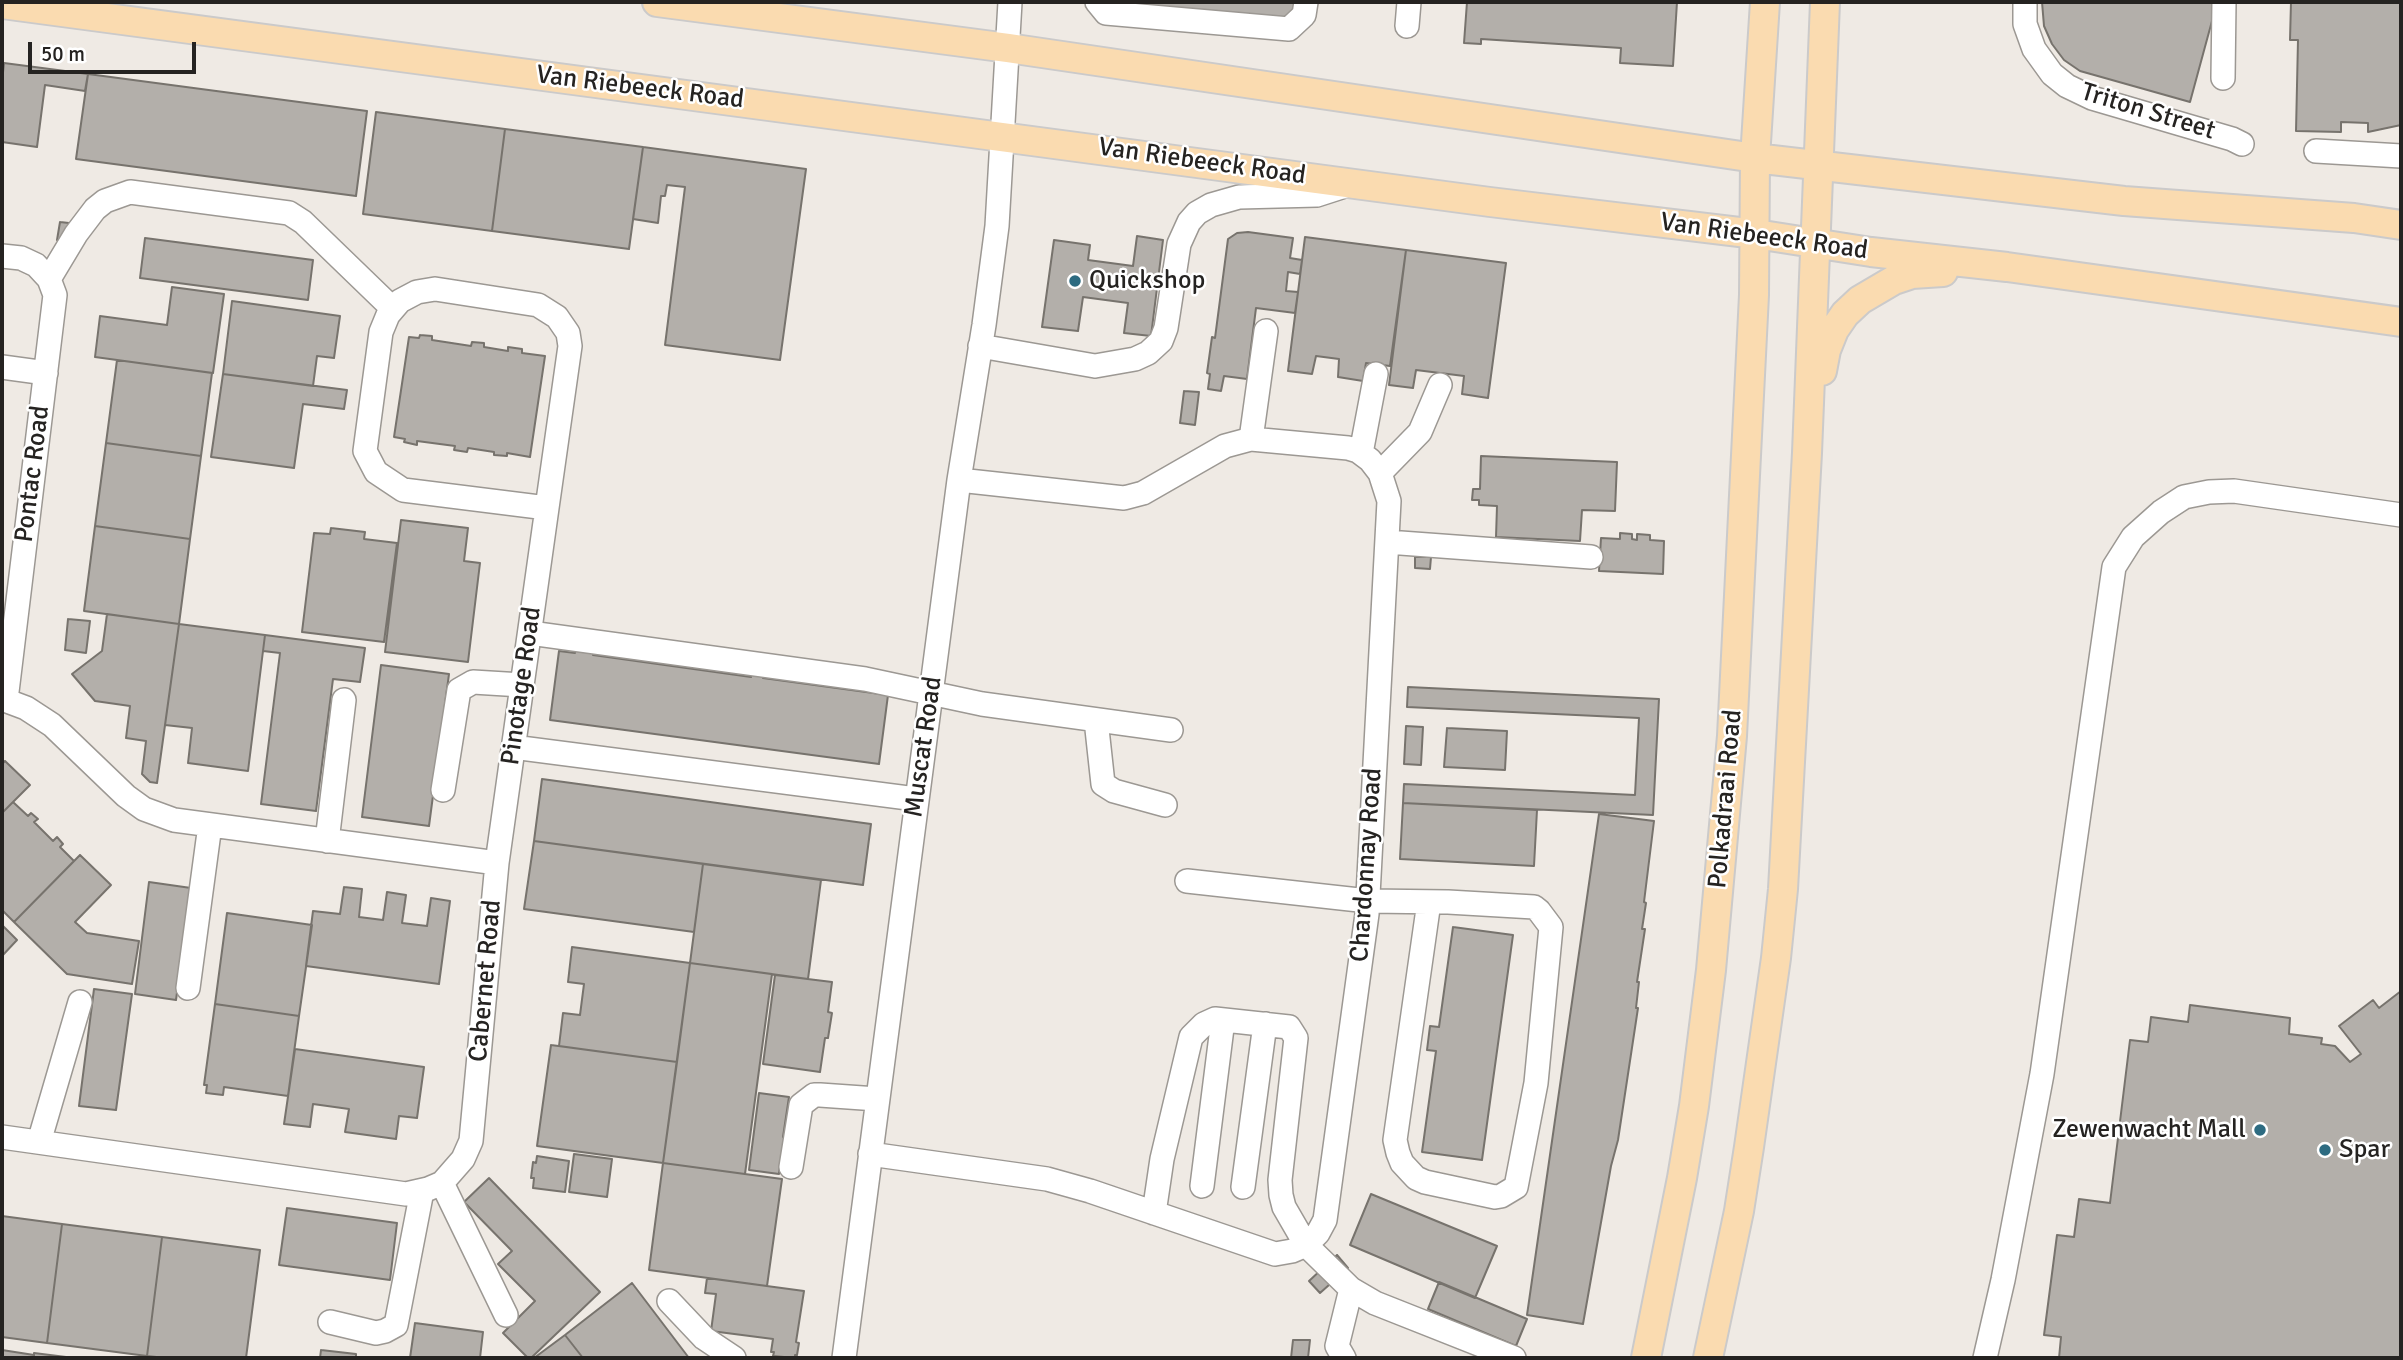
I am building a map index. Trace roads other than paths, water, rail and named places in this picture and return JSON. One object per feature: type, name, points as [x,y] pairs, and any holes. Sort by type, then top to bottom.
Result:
[{"type":"main road","points":[[657,2],[1008,48],[1755,158],[2124,201],[2354,218],[2401,225]]},
{"type":"main road","name":"Polkadraai Road","points":[[1646,1358],[1694,1106],[1713,956],[1732,736],[1756,234],[1755,158],[1765,2]]},
{"type":"main road","points":[[1708,1358],[1739,1211],[1776,958],[1794,723],[1817,243],[1825,2]]},
{"type":"main road","name":"Van Riebeeck Road","points":[[2,4],[2401,321]]},
{"type":"main road","points":[[1807,453],[1826,350],[1834,330],[1845,314],[1860,300],[1878,287],[1912,274],[2007,267]]},
{"type":"street","name":"Muscat Road","points":[[844,1358],[916,799],[998,214],[1010,2]]},
{"type":"street","points":[[1097,2],[1105,13],[1289,29],[1304,15],[1306,2]]},
{"type":"street","points":[[1407,26],[1409,2]]},
{"type":"street","name":"Triton Street","points":[[2025,2],[2025,24],[2034,49],[2052,74],[2067,86],[2092,98],[2242,144]]},
{"type":"street","name":"Triton Street","points":[[2223,78],[2224,2]]},
{"type":"street","points":[[2316,151],[2401,156]]},
{"type":"street","points":[[980,346],[1094,366],[1135,359],[1161,341],[1166,328],[1176,255],[1184,232],[1197,213],[1211,205],[1239,197],[1317,195],[1354,183]]},
{"type":"street","points":[[2,256],[21,258],[36,265],[49,279],[76,234],[95,209],[105,201],[130,192],[289,213],[303,222],[393,309],[381,332],[365,451],[376,472],[402,489],[547,508]]},
{"type":"street","name":"Pontac Road","points":[[4,700],[55,295],[49,279]]},
{"type":"street","name":"Pinotage Road","points":[[393,309],[400,301],[417,292],[435,289],[538,305],[556,317],[568,333],[570,346],[497,863]]},
{"type":"street","points":[[1251,439],[1266,331]]},
{"type":"street","name":"Pontac Road","points":[[2,367],[46,373]]},
{"type":"street","points":[[959,480],[1124,498],[1143,493],[1225,446],[1251,439],[1349,448],[1361,453],[1376,374]]},
{"type":"street","points":[[1380,473],[1420,432],[1440,385]]},
{"type":"street","name":"Chardonnay Road","points":[[1306,1245],[1318,1233],[1325,1220],[1368,901],[1389,501],[1380,473],[1361,453]]},
{"type":"street","points":[[1985,1358],[2003,1280],[2042,1074],[2114,567],[2133,537],[2144,526],[2173,502],[2194,494],[2234,491],[2401,514]]},
{"type":"street","points":[[1387,542],[1591,557]]},
{"type":"street","points":[[530,633],[865,679],[982,704],[1171,730]]},
{"type":"street","points":[[443,790],[458,690],[472,682],[522,685]]},
{"type":"street","name":"Cabernet Road","points":[[4,700],[26,708],[52,725],[126,796],[144,809],[174,820],[497,863],[471,1141],[463,1159],[432,1187]]},
{"type":"street","points":[[327,841],[344,700]]},
{"type":"street","points":[[1096,720],[1104,784],[1114,791],[1165,805]]},
{"type":"street","points":[[513,747],[916,799]]},
{"type":"street","points":[[188,988],[210,825]]},
{"type":"street","points":[[1187,881],[1368,901],[1429,902],[1534,907],[1539,911],[1551,927],[1536,1083],[1516,1187],[1495,1198],[1416,1178],[1402,1163],[1395,1140],[1429,902]]},
{"type":"street","points":[[39,1142],[80,1002]]},
{"type":"street","points":[[1154,1213],[1162,1158],[1191,1037],[1209,1020],[1290,1027],[1296,1038],[1280,1180],[1284,1208],[1306,1245],[1351,1289],[1393,1311],[1514,1358]]},
{"type":"street","points":[[1202,1186],[1223,1020]]},
{"type":"street","points":[[1243,1187],[1265,1024]]},
{"type":"street","points":[[791,1167],[801,1105],[814,1095],[820,1094],[877,1099]]},
{"type":"street","points":[[2,1137],[406,1194],[432,1187]]},
{"type":"street","points":[[870,1154],[1047,1179],[1275,1254],[1306,1245]]},
{"type":"street","points":[[432,1187],[506,1315]]},
{"type":"street","points":[[330,1322],[376,1333],[396,1325],[432,1187]]},
{"type":"street","points":[[1344,1358],[1337,1346],[1351,1289]]},
{"type":"street","points":[[669,1301],[705,1338],[734,1358]]},
{"type":"place","name":"Quickshop","points":[[1075,281]]},
{"type":"place","name":"Zewenwacht Mall","points":[[2260,1130]]},
{"type":"place","name":"Spar","points":[[2325,1150]]}]
